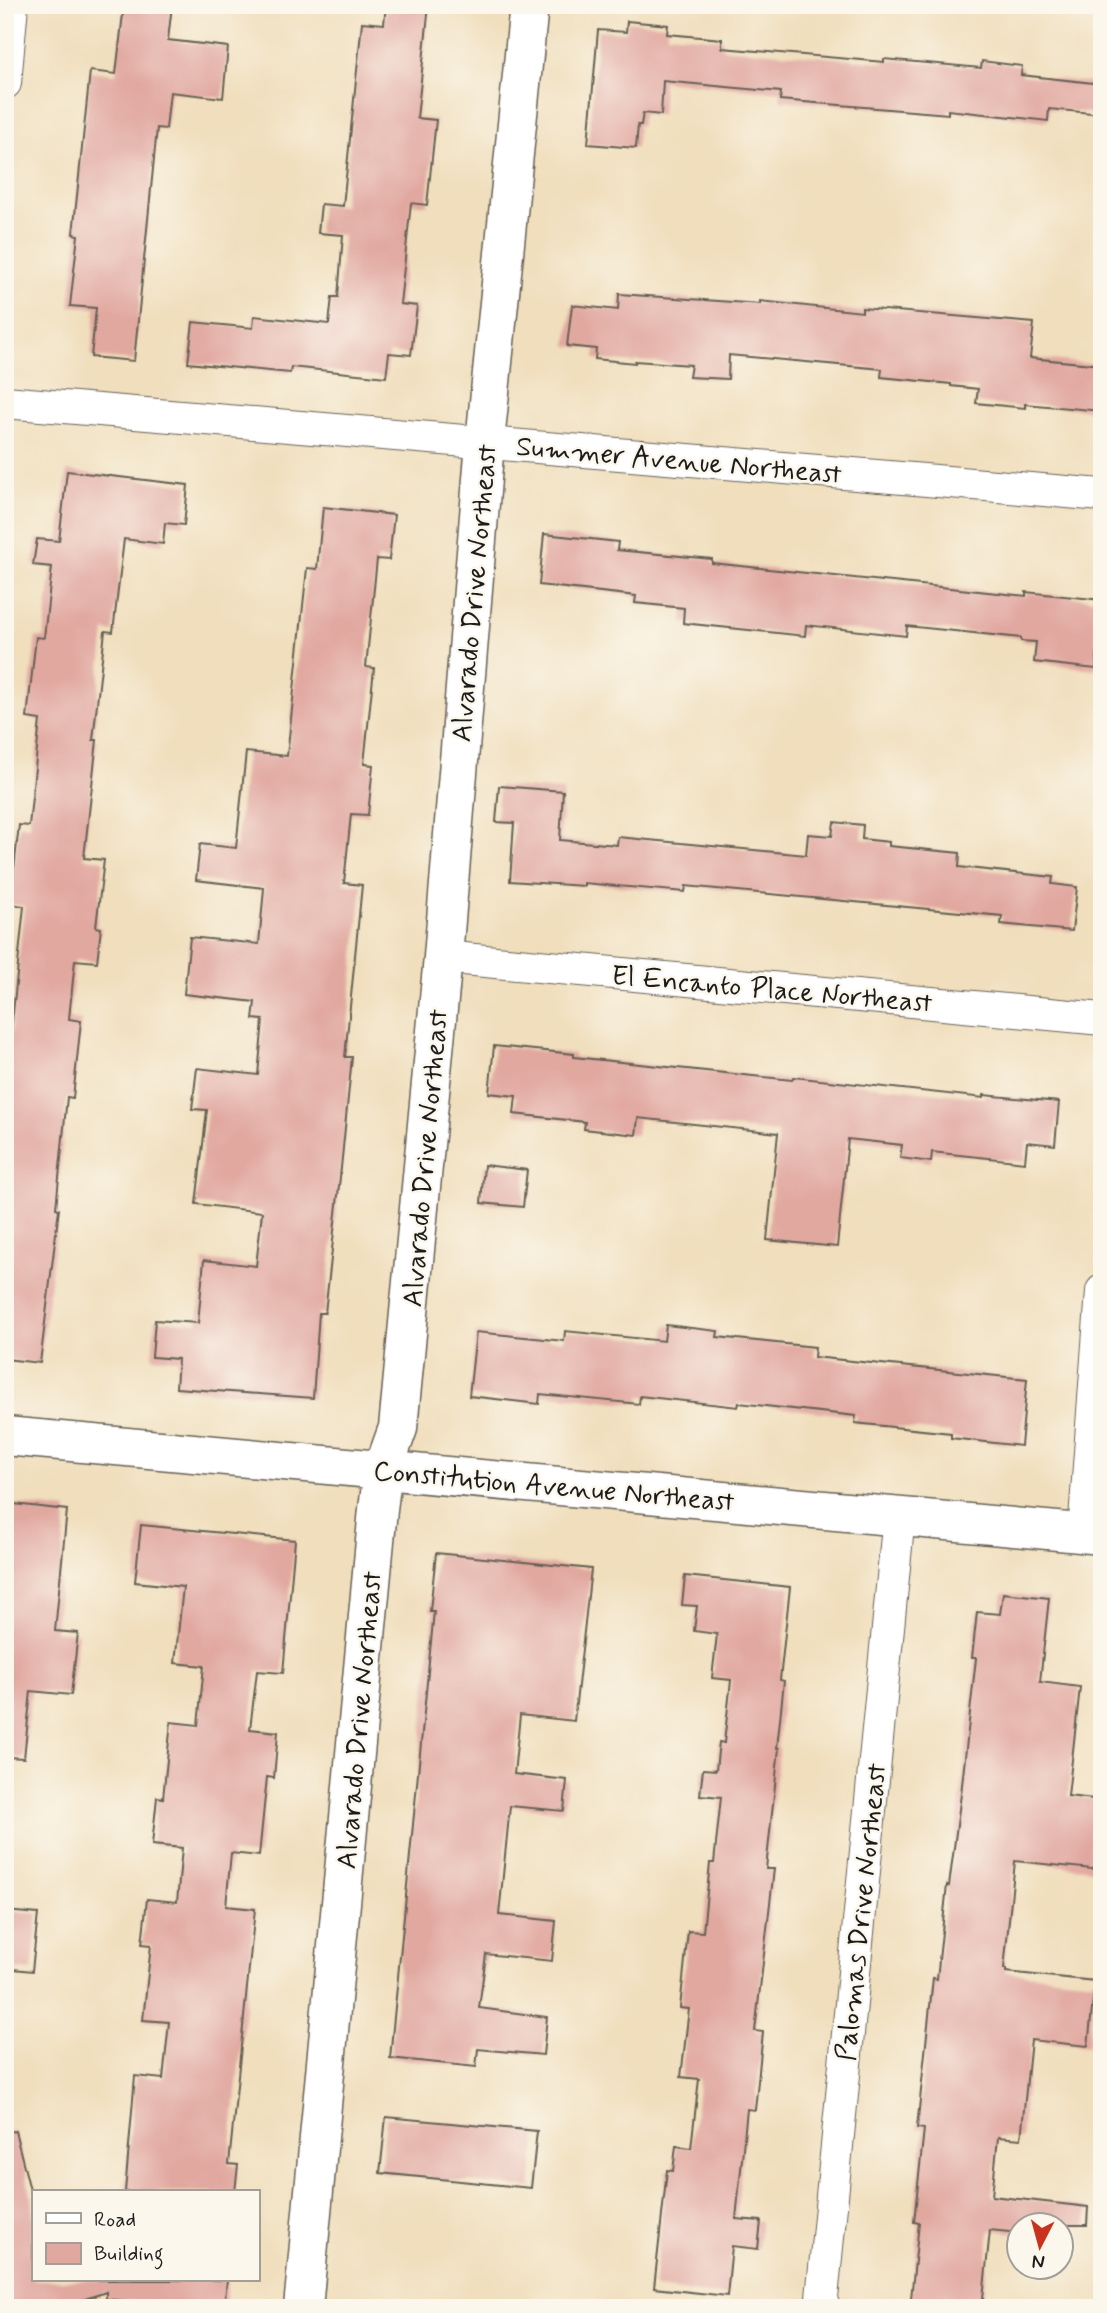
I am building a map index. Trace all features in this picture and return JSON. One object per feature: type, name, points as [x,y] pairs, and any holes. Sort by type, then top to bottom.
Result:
[{"type":"street","points":[[5,83],[12,5]]},
{"type":"street","name":"Alvarado Drive Northeast","points":[[303,2308],[378,1509],[383,1470],[398,1428],[443,957],[485,442],[529,5]]},
{"type":"street","name":"Summer Avenue Northeast","points":[[5,402],[1102,495]]},
{"type":"street","name":"El Encanto Place Northeast","points":[[443,957],[1102,1019]]},
{"type":"street","points":[[1093,1534],[1102,1292]]},
{"type":"street","name":"Constitution Avenue Northeast","points":[[5,1436],[1093,1534]]},
{"type":"street","name":"Palomas Drive Northeast","points":[[821,2308],[899,1516]]},
{"type":"building","points":[[124,5],[172,5],[168,40],[228,47],[223,98],[170,92],[166,129],[157,128],[134,361],[91,357],[96,308],[70,306],[78,235],[73,234],[90,71],[116,74]]},
{"type":"building","points":[[386,5],[429,5],[417,118],[436,120],[427,205],[411,203],[400,304],[417,306],[411,355],[389,353],[386,377],[291,367],[290,373],[188,363],[193,322],[253,328],[254,316],[329,324],[332,297],[338,297],[343,235],[318,233],[321,204],[343,206],[362,22],[384,24]]},
{"type":"building","points":[[627,21],[668,25],[667,34],[722,39],[722,48],[981,68],[982,61],[1022,66],[1021,75],[1102,84],[1102,114],[1049,109],[1048,121],[948,110],[948,114],[780,100],[781,92],[663,81],[661,115],[643,113],[641,125],[638,125],[636,148],[588,144],[598,30],[626,32]]},
{"type":"building","points":[[619,294],[760,304],[760,301],[862,312],[862,308],[1034,323],[1030,358],[1102,365],[1102,411],[1025,404],[1025,408],[976,403],[978,389],[881,377],[882,369],[729,355],[728,379],[689,377],[691,365],[595,359],[596,349],[567,346],[572,305],[618,310]]},
{"type":"building","points":[[67,471],[188,485],[184,525],[165,523],[163,544],[124,539],[113,632],[105,631],[84,858],[104,860],[96,927],[101,928],[97,962],[75,960],[69,1019],[81,1021],[73,1098],[67,1097],[56,1208],[59,1209],[40,1363],[5,1359],[5,1032],[11,1032],[24,906],[10,904],[19,825],[29,826],[40,720],[27,718],[36,637],[44,638],[52,567],[33,565],[37,539],[59,541]]},
{"type":"building","points":[[323,507],[394,515],[389,560],[377,559],[366,667],[374,668],[364,764],[373,765],[368,815],[351,814],[344,883],[362,885],[345,1057],[352,1057],[325,1313],[319,1313],[313,1398],[176,1388],[178,1359],[152,1357],[155,1320],[198,1323],[204,1260],[256,1266],[262,1212],[196,1204],[207,1110],[192,1109],[197,1068],[258,1075],[263,1020],[253,1019],[255,1002],[184,994],[190,937],[259,944],[264,888],[196,880],[200,844],[236,848],[246,752],[287,756],[307,568],[317,569]]},
{"type":"building","points":[[544,534],[618,542],[617,550],[712,559],[712,563],[1026,596],[1026,592],[1102,600],[1096,669],[1034,662],[1036,642],[1021,641],[1021,638],[907,626],[906,636],[806,625],[805,636],[683,623],[684,608],[635,603],[636,596],[539,585]]},
{"type":"building","points":[[499,786],[563,791],[560,840],[617,845],[618,837],[806,855],[808,834],[832,836],[834,822],[863,825],[862,839],[889,842],[889,846],[960,853],[959,867],[1053,877],[1052,884],[1077,887],[1072,931],[1001,924],[1002,916],[686,886],[685,892],[584,883],[584,886],[510,881],[514,823],[496,822]]},
{"type":"building","points":[[494,1046],[792,1080],[793,1077],[984,1098],[984,1095],[1059,1102],[1055,1145],[1027,1142],[1025,1162],[932,1152],[931,1162],[900,1158],[902,1145],[848,1139],[837,1247],[767,1240],[778,1133],[638,1118],[636,1135],[584,1129],[585,1122],[514,1114],[516,1096],[489,1093]]},
{"type":"building","points":[[484,1165],[527,1170],[523,1207],[481,1203]]},
{"type":"building","points":[[666,1325],[718,1331],[717,1337],[815,1347],[814,1357],[1027,1379],[1021,1446],[951,1438],[951,1433],[855,1423],[856,1416],[739,1403],[738,1407],[640,1396],[639,1404],[540,1394],[539,1404],[469,1396],[476,1332],[564,1341],[565,1331],[664,1341]]},
{"type":"building","points":[[5,1503],[67,1510],[55,1631],[78,1633],[71,1695],[31,1691],[24,1758],[5,1757]]},
{"type":"building","points":[[141,1525],[295,1540],[283,1673],[257,1671],[250,1729],[278,1732],[274,1778],[267,1777],[259,1856],[231,1853],[226,1906],[255,1909],[229,2164],[238,2165],[235,2190],[125,2190],[135,2076],[163,2079],[169,2022],[143,2020],[151,1945],[142,1944],[147,1899],[177,1902],[182,1848],[152,1845],[157,1797],[163,1798],[171,1722],[198,1725],[204,1666],[175,1663],[183,1587],[135,1582]]},
{"type":"building","points":[[436,1553],[591,1569],[574,1721],[520,1715],[514,1774],[567,1780],[564,1811],[510,1806],[499,1915],[556,1921],[552,1961],[486,1954],[479,2008],[547,2017],[543,2055],[478,2049],[476,2067],[390,2058],[434,1611],[430,1611]]},
{"type":"building","points":[[685,1576],[790,1587],[780,1680],[784,1681],[779,1748],[766,1869],[774,1869],[755,2031],[763,2032],[755,2110],[747,2109],[736,2219],[761,2221],[758,2249],[732,2246],[727,2296],[654,2288],[667,2170],[673,2171],[676,2146],[691,2148],[699,2079],[681,2077],[689,2009],[680,2008],[688,1931],[703,1932],[710,1863],[714,1863],[721,1797],[700,1795],[703,1769],[716,1770],[719,1742],[724,1743],[731,1680],[712,1678],[717,1634],[694,1631],[697,1606],[682,1605]]},
{"type":"building","points":[[1003,1593],[1049,1598],[1040,1682],[1080,1687],[1068,1796],[1102,1800],[1102,1870],[1015,1861],[1004,1969],[1006,1972],[1095,1981],[1088,2046],[1031,2040],[1021,2139],[998,2137],[992,2196],[1088,2207],[1087,2225],[1076,2225],[1076,2212],[1006,2212],[1006,2232],[990,2230],[982,2308],[910,2308],[919,2223],[914,2222],[924,2129],[917,2128],[933,1978],[937,1979],[947,1885],[949,1886],[961,1794],[976,1658],[972,1658],[977,1612],[1000,1614]]},
{"type":"building","points":[[5,1911],[38,1914],[32,1971],[5,1968]]},
{"type":"building","points":[[386,2117],[537,2131],[531,2188],[380,2173]]},
{"type":"building","points":[[15,2131],[32,2198],[32,2282],[227,2282],[224,2308],[192,2308],[106,2299],[106,2292],[58,2308],[5,2308],[5,2132]]}]
